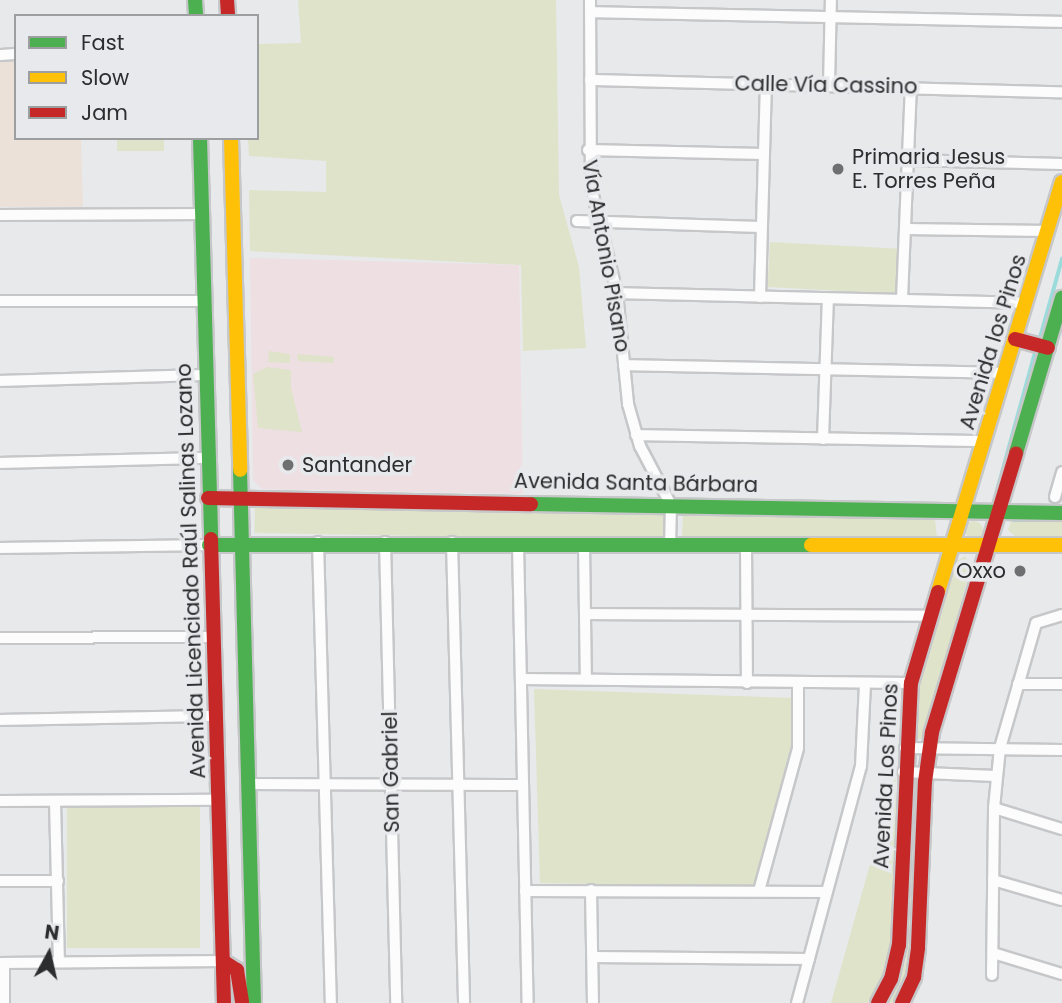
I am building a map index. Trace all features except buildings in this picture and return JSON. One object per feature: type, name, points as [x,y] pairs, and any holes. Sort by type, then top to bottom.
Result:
[{"type":"street","name":"Vía Antonio Pisano","points":[[590,0],[588,150],[591,187],[617,293],[624,365],[636,435],[671,505],[670,545]]},
{"type":"street","points":[[829,85],[831,0]]},
{"type":"street","points":[[590,12],[1062,22]]},
{"type":"street","name":"Calle Vía Cassino","points":[[590,80],[1062,92]]},
{"type":"street","points":[[760,297],[766,83]]},
{"type":"street","points":[[902,299],[911,87]]},
{"type":"street","name":"Avenida Licenciado Raúl Salinas Lozano","points":[[200,140],[209,545],[224,1003]]},
{"type":"street","points":[[231,140],[239,544],[254,1003]]},
{"type":"street","points":[[588,150],[763,154]]},
{"type":"street","points":[[909,160],[1062,164]]},
{"type":"street","name":"Avenida los Pinos","points":[[963,513],[1015,339],[1053,229],[1062,183]]},
{"type":"street","points":[[0,215],[202,214]]},
{"type":"street","points":[[577,221],[761,227]]},
{"type":"street","points":[[905,229],[1053,229]]},
{"type":"street","points":[[617,293],[1027,303]]},
{"type":"street","points":[[1015,544],[1005,528],[1007,513],[1062,298]]},
{"type":"street","points":[[823,439],[828,299]]},
{"type":"street","points":[[0,301],[205,301]]},
{"type":"street","points":[[1015,339],[1048,348]]},
{"type":"street","points":[[624,365],[1005,373]]},
{"type":"street","points":[[0,381],[206,375]]},
{"type":"street","points":[[636,435],[985,441]]},
{"type":"street","points":[[0,463],[207,458]]},
{"type":"street","points":[[1055,497],[1062,472]]},
{"type":"street","name":"Avenida Santa Bárbara","points":[[208,498],[1062,513]]},
{"type":"street","name":"Avenida Los Pinos","points":[[878,1003],[891,979],[899,945],[903,772],[911,683],[963,513]]},
{"type":"street","points":[[988,544],[1007,513]]},
{"type":"street","points":[[0,548],[385,541],[746,547],[1062,545]]},
{"type":"street","name":"San Gabriel","points":[[385,541],[396,1003]]},
{"type":"street","points":[[318,542],[331,1003]]},
{"type":"street","points":[[452,542],[456,785],[464,1003]]},
{"type":"street","points":[[519,543],[528,1003]]},
{"type":"street","points":[[584,544],[586,679]]},
{"type":"street","name":"Avenida Los Pinos","points":[[902,1003],[915,973],[928,749],[988,544]]},
{"type":"street","points":[[746,547],[747,682]]},
{"type":"street","points":[[586,614],[930,616]]},
{"type":"street","points":[[992,975],[995,776],[1000,748],[1034,629],[1040,620],[1062,615]]},
{"type":"street","points":[[0,638],[213,637]]},
{"type":"street","points":[[521,679],[911,683]]},
{"type":"street","points":[[760,891],[798,748],[798,683]]},
{"type":"street","points":[[797,1003],[861,766],[865,684]]},
{"type":"street","points":[[1018,684],[1062,684]]},
{"type":"street","points":[[0,720],[215,716]]},
{"type":"street","points":[[905,748],[1062,750]]},
{"type":"street","points":[[903,772],[995,776]]},
{"type":"street","points":[[247,784],[523,785]]},
{"type":"street","points":[[0,801],[219,800]]},
{"type":"street","points":[[55,801],[59,961]]},
{"type":"street","points":[[994,808],[1062,829]]},
{"type":"street","points":[[993,880],[1062,900]]},
{"type":"street","points":[[0,881],[58,881]]},
{"type":"street","points":[[592,890],[593,1003]]},
{"type":"street","points":[[525,891],[826,892]]},
{"type":"street","points":[[993,953],[1062,974]]},
{"type":"street","points":[[593,957],[809,959]]},
{"type":"street","points":[[4,1003],[2,963],[223,961],[237,970],[242,1003]]},
{"type":"shaded area","points":[[0,60],[14,60],[14,140],[81,140],[83,207],[0,207]]},
{"type":"shaded area","points":[[250,258],[519,265],[523,494],[262,489],[253,480]]},
{"type":"green space","points":[[298,0],[556,0],[559,195],[579,267],[586,348],[523,351],[521,265],[250,251],[249,190],[326,192],[326,161],[249,156],[248,140],[259,140],[259,44],[301,43]]},
{"type":"green space","points":[[117,140],[164,140],[164,151],[117,151]]},
{"type":"green space","points":[[770,242],[900,249],[897,294],[768,287]]},
{"type":"green space","points":[[269,351],[290,354],[290,363],[268,362]]},
{"type":"green space","points":[[297,354],[334,357],[333,363],[298,361]]},
{"type":"green space","points":[[267,367],[291,370],[291,388],[302,432],[258,428],[253,374]]},
{"type":"green space","points":[[255,503],[665,510],[664,540],[254,533]]},
{"type":"green space","points":[[683,514],[935,519],[937,538],[682,536]]},
{"type":"green space","points":[[1062,518],[1062,537],[1016,537],[1008,530],[1012,519]]},
{"type":"green space","points":[[970,521],[978,521],[983,530],[981,537],[970,539],[965,534],[965,526]]},
{"type":"green space","points":[[965,556],[971,566],[924,738],[916,740],[920,672],[957,561]]},
{"type":"green space","points":[[534,689],[794,698],[793,759],[755,886],[540,883]]},
{"type":"green space","points":[[896,772],[895,926],[889,966],[868,1003],[831,1003]]},
{"type":"green space","points":[[911,777],[918,778],[913,965],[896,1003],[887,1003],[906,961]]},
{"type":"green space","points":[[67,807],[200,807],[200,948],[67,948]]},
{"type":"waterway","points":[[1040,338],[1062,259]]},
{"type":"waterway","points":[[995,498],[1035,353]]},
{"type":"waterway","points":[[1014,520],[1062,520]]},
{"type":"traffic: fast","points":[[195,0],[196,14]]},
{"type":"traffic: fast","points":[[200,140],[211,539]]},
{"type":"traffic: fast","points":[[1016,453],[1062,298]]},
{"type":"traffic: fast","points":[[240,470],[254,1003]]},
{"type":"traffic: fast","points":[[531,504],[1062,513]]},
{"type":"traffic: fast","points":[[209,545],[811,545]]},
{"type":"traffic: slow","points":[[231,140],[240,470]]},
{"type":"traffic: slow","points":[[938,592],[1062,182]]},
{"type":"traffic: slow","points":[[811,545],[1062,545]]},
{"type":"traffic: jam","points":[[227,0],[228,14]]},
{"type":"traffic: jam","points":[[1015,339],[1048,348]]},
{"type":"traffic: jam","points":[[902,1003],[914,977],[918,947],[925,782],[932,732],[1016,453]]},
{"type":"traffic: jam","points":[[208,498],[531,504]]},
{"type":"traffic: jam","points":[[211,539],[224,1003]]},
{"type":"traffic: jam","points":[[878,1003],[891,979],[899,945],[911,683],[938,592]]},
{"type":"traffic: jam","points":[[223,961],[237,970],[242,1003]]},
{"type":"place","name":"Primaria Jesus E. Torres Peña","points":[[838,169]]},
{"type":"place","name":"Santander","points":[[288,465]]},
{"type":"place","name":"Oxxo","points":[[1020,571]]}]
